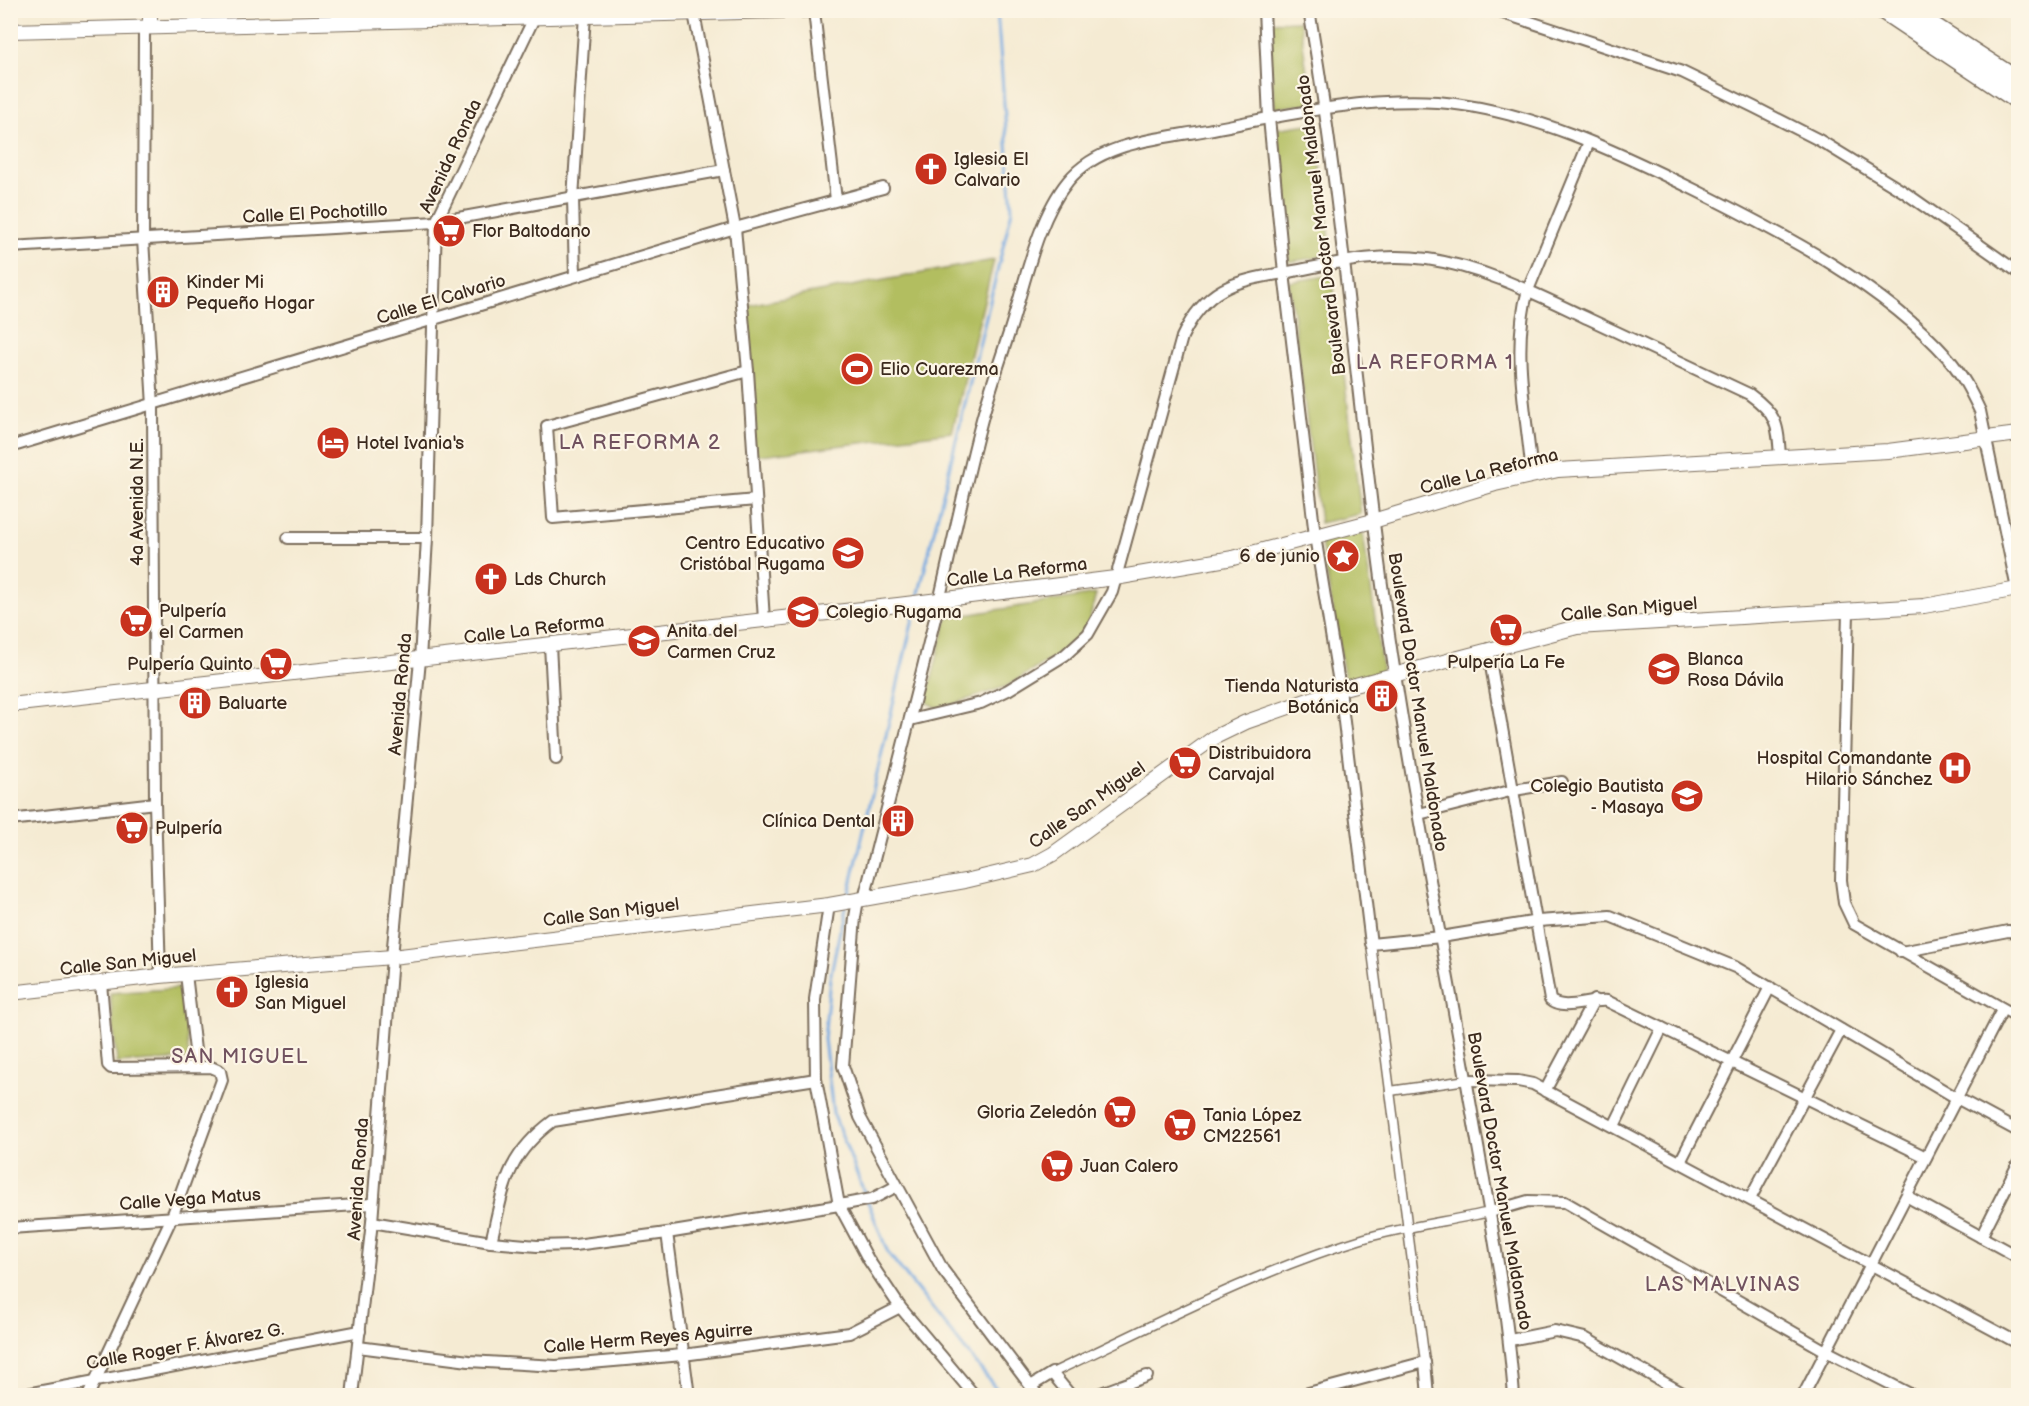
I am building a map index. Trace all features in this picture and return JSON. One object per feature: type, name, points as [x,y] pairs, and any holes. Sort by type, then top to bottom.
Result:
[{"type":"highway","points":[[1908,10],[2019,81]]},
{"type":"highway","points":[[1882,12],[2019,100]]},
{"type":"street","points":[[141,10],[150,11],[147,28]]},
{"type":"street","points":[[814,10],[836,200]]},
{"type":"street","points":[[10,31],[535,16],[561,13],[585,15],[819,10]]},
{"type":"street","name":"Boulevard Doctor Manuel Maldonado","points":[[1264,10],[1269,118],[1284,273],[1315,536],[1340,689],[1425,1362]]},
{"type":"street","name":"Boulevard Doctor Manuel Maldonado","points":[[1309,10],[1326,108],[1372,521],[1395,675],[1490,1212],[1510,1340],[1514,1395]]},
{"type":"street","points":[[1494,10],[1682,72],[1754,107],[1819,140],[1904,192],[2019,272]]},
{"type":"street","points":[[694,13],[735,228],[748,371],[764,620]]},
{"type":"street","points":[[574,276],[573,198],[585,15]]},
{"type":"street","name":"Avenida Ronda","points":[[352,1395],[372,1222],[392,957],[420,660],[427,538],[436,222],[535,16]]},
{"type":"street","name":"4a Avenida N.E.","points":[[147,28],[143,239],[153,406],[155,803],[160,976]]},
{"type":"street","points":[[1038,1395],[943,1270],[895,1187],[860,1117],[843,1066],[858,900],[910,720],[936,600],[981,420],[1042,231],[1049,213],[1071,177],[1089,163],[1120,148],[1326,108],[1409,102],[1456,104],[1480,108],[1541,124],[1656,171],[1749,217],[1821,258],[1900,312],[1948,358],[1969,386],[1987,438],[2018,589]]},
{"type":"street","points":[[1532,476],[1520,338],[1521,314],[1528,290],[1589,142]]},
{"type":"street","name":"Calle El Pochotillo","points":[[10,247],[436,222],[724,170]]},
{"type":"street","name":"Calle El Calvario","points":[[10,447],[153,406],[735,228],[882,188]]},
{"type":"street","points":[[910,720],[981,703],[1008,690],[1065,655],[1088,634],[1106,605],[1115,578],[1182,337],[1190,320],[1207,302],[1234,283],[1252,277],[1284,273],[1342,259],[1390,257],[1427,259],[1471,269],[1528,290],[1749,394],[1770,410],[1776,421],[1780,456]]},
{"type":"street","points":[[748,371],[547,426],[553,518],[756,500]]},
{"type":"street","name":"Calle La Reforma","points":[[10,705],[154,687],[420,660],[1115,578],[1233,558],[1558,470],[1888,451],[2019,434]]},
{"type":"street","points":[[288,538],[427,538]]},
{"type":"street","name":"Calle San Miguel","points":[[10,993],[160,976],[392,957],[831,905],[1033,865],[1053,854],[1215,737],[1246,722],[1340,689],[1577,627],[1924,606],[2018,589]]},
{"type":"street","points":[[1848,612],[1841,880],[1844,903],[1854,924],[2002,1010],[2019,1017]]},
{"type":"street","points":[[550,645],[556,759]]},
{"type":"street","points":[[1488,649],[1538,921],[1550,1000],[1561,1006],[1594,1000],[1607,1001],[1926,1156]]},
{"type":"street","points":[[1419,814],[1514,790],[1562,782]]},
{"type":"street","points":[[10,820],[155,803]]},
{"type":"street","points":[[831,905],[815,999],[816,1079],[842,1205],[868,1259],[900,1307],[975,1395]]},
{"type":"street","points":[[1371,944],[1441,937],[1538,921],[1610,916],[1735,967],[1955,1097],[2019,1131]]},
{"type":"street","points":[[1901,952],[2008,931],[2019,932]]},
{"type":"street","points":[[186,974],[197,1067]]},
{"type":"street","points":[[88,1395],[172,1217],[222,1080],[220,1071],[211,1067],[111,1068],[108,1065],[101,982]]},
{"type":"street","points":[[1680,1161],[1770,987]]},
{"type":"street","points":[[1545,1091],[1594,1000]]},
{"type":"street","points":[[1803,1395],[1908,1197],[1955,1097],[2002,1010]]},
{"type":"street","points":[[1614,1126],[1662,1028]]},
{"type":"street","points":[[1749,1199],[1841,1030]]},
{"type":"street","points":[[491,1242],[506,1182],[515,1159],[531,1137],[553,1121],[816,1079]]},
{"type":"street","points":[[1390,1091],[1467,1080],[1518,1081],[1545,1091],[2019,1343]]},
{"type":"street","points":[[1981,1237],[2019,1164]]},
{"type":"street","points":[[372,1222],[491,1242],[537,1246],[574,1245],[668,1233],[842,1205],[872,1199],[895,1187]]},
{"type":"street","points":[[1908,1197],[2019,1257]]},
{"type":"street","points":[[1031,1386],[1052,1373],[1247,1281],[1367,1238],[1490,1212],[1527,1201],[1565,1202],[1826,1351],[1914,1395]]},
{"type":"street","name":"Calle Vega Matus","points":[[10,1228],[372,1204]]},
{"type":"street","points":[[668,1233],[689,1395]]},
{"type":"street","name":"Calle Herm Reyes Aguirre","points":[[358,1347],[469,1361],[556,1366],[683,1355],[849,1333],[900,1307]]},
{"type":"street","name":"Calle Roger F. Álvarez G.","points":[[16,1395],[360,1331]]},
{"type":"street","points":[[1510,1340],[1556,1331],[1585,1338],[1688,1395]]},
{"type":"street","points":[[1297,1395],[1425,1362],[1428,1395]]},
{"type":"street","points":[[1052,1373],[1071,1395]]},
{"type":"street","points":[[1093,1395],[1146,1376]]},
{"type":"green space","points":[[1300,21],[1311,104],[1275,108],[1266,22]]},
{"type":"green space","points":[[1315,123],[1332,255],[1289,262],[1276,129]]},
{"type":"green space","name":"Elio Cuarezma","points":[[994,260],[952,432],[753,456],[742,306]]},
{"type":"green space","points":[[1332,275],[1361,514],[1320,523],[1289,282]]},
{"type":"green space","points":[[1363,533],[1383,674],[1345,680],[1321,542]]},
{"type":"green space","points":[[1096,594],[1087,629],[1056,656],[1007,686],[939,709],[926,702],[947,618]]},
{"type":"green space","points":[[183,988],[189,1059],[117,1063],[110,993]]},
{"type":"waterway","points":[[918,597],[1012,210],[997,10]]},
{"type":"waterway","points":[[848,898],[916,606]]},
{"type":"waterway","points":[[845,907],[830,978],[824,1039],[833,1113],[888,1253],[1002,1396]]},
{"type":"place","name":"Iglesia El Calvario","points":[[931,169]]},
{"type":"place","name":"Flor Baltodano","points":[[449,231]]},
{"type":"place","name":"Kinder Mi Pequeño Hogar","points":[[163,292]]},
{"type":"place","name":"Elio Cuarezma","points":[[857,369]]},
{"type":"place","name":"Hotel Ivania's","points":[[333,443]]},
{"type":"place","name":"Centro Educativo Cristóbal Rugama","points":[[848,553]]},
{"type":"place","name":"6 de junio","points":[[1343,556]]},
{"type":"place","name":"Lds Church","points":[[491,579]]},
{"type":"place","name":"Colegio Rugama","points":[[803,612]]},
{"type":"place","name":"Pulpería el Carmen","points":[[136,621]]},
{"type":"place","name":"Pulpería La Fe","points":[[1506,630]]},
{"type":"place","name":"Anita del Carmen Cruz","points":[[644,641]]},
{"type":"place","name":"Pulpería Quinto","points":[[276,664]]},
{"type":"place","name":"Blanca Rosa Dávila","points":[[1664,669]]},
{"type":"place","name":"Tienda Naturista Botánica","points":[[1382,696]]},
{"type":"place","name":"Baluarte","points":[[195,703]]},
{"type":"place","name":"Distribuidora Carvajal","points":[[1185,763]]},
{"type":"place","name":"Hospital Comandante Hilario Sánchez","points":[[1955,768]]},
{"type":"place","name":"Colegio Bautista - Masaya","points":[[1687,796]]},
{"type":"place","name":"Clínica Dental","points":[[898,821]]},
{"type":"place","name":"Pulpería","points":[[132,828]]},
{"type":"place","name":"Iglesia San Miguel","points":[[232,992]]},
{"type":"place","name":"Gloria Zeledón","points":[[1120,1112]]},
{"type":"place","name":"Tania López CM22561","points":[[1180,1125]]},
{"type":"place","name":"Juan Calero","points":[[1057,1166]]},
{"type":"district","name":"LA REFORMA 1","points":[[1435,362]]},
{"type":"district","name":"LA REFORMA 2","points":[[640,442]]},
{"type":"district","name":"SAN MIGUEL","points":[[240,1056]]},
{"type":"district","name":"LAS MALVINAS","points":[[1723,1284]]}]
